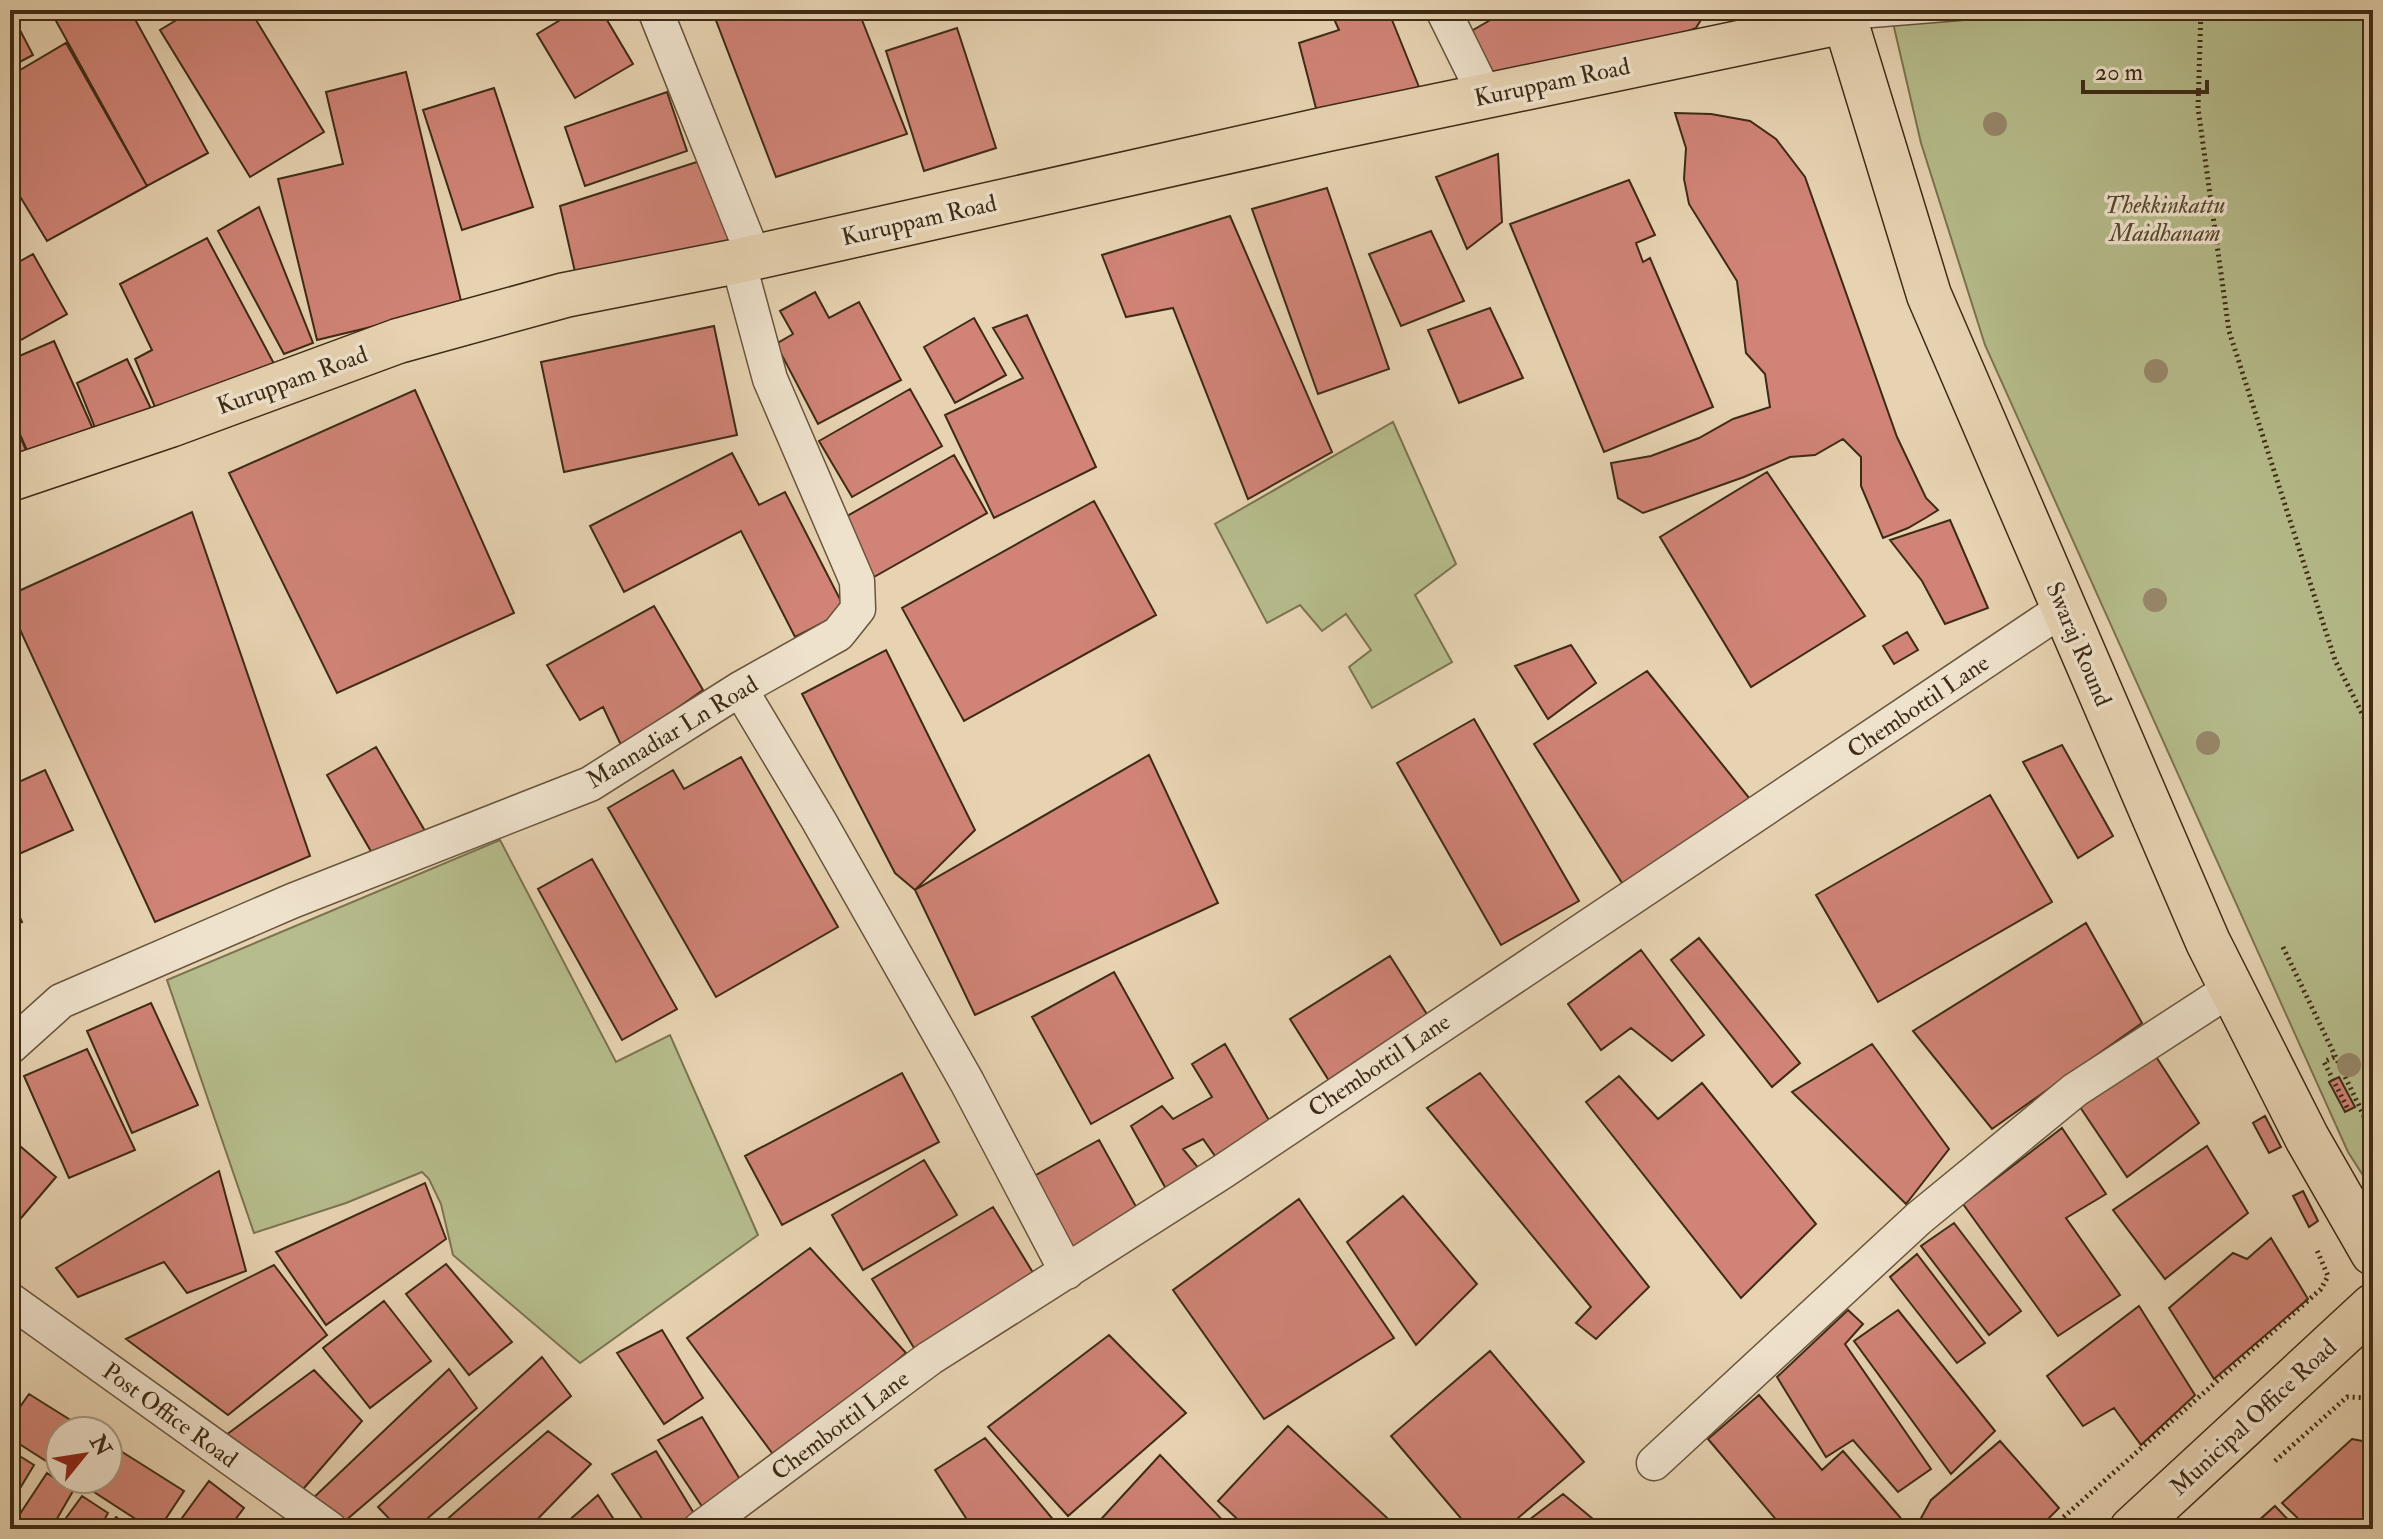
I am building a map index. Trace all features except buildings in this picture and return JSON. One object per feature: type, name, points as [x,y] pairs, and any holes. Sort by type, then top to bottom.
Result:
[{"type":"main road","name":"Kuruppam Road","points":[[10,479],[170,425],[398,341],[565,295],[746,259],[1844,16]]},
{"type":"main road","name":"Swaraj Round","points":[[1844,16],[1929,295],[2202,928],[2307,1138],[2373,1253]]},
{"type":"main road","name":"Municipal Office Road","points":[[2132,1529],[2373,1306]]},
{"type":"street","name":"Mannadiar Ln Road","points":[[10,1047],[61,1001],[292,901],[590,784],[740,689],[838,634],[858,609],[857,581],[770,379],[746,259],[655,10]]},
{"type":"street","points":[[1443,10],[1485,95]]},
{"type":"street","name":"Chembottil Lane","points":[[700,1529],[930,1358],[1222,1172],[2064,608]]},
{"type":"street","points":[[740,689],[967,1082],[1067,1272]]},
{"type":"street","points":[[1654,1463],[1919,1218],[2051,1109],[2075,1090],[2232,988]]},
{"type":"street","name":"Post Office Road","points":[[10,1300],[330,1529]]},
{"type":"lane","points":[[1844,16],[1982,10]]},
{"type":"path","points":[[2201,10],[2198,108],[2229,331],[2335,660],[2373,735]]},
{"type":"path","points":[[2283,947],[2373,1135]]},
{"type":"path","points":[[2334,1057],[2324,1062],[2349,1111]]},
{"type":"path","points":[[2050,1529],[2321,1289],[2328,1276],[2313,1242]]},
{"type":"path","points":[[2267,1468],[2347,1397],[2373,1398]]},
{"type":"green space","name":"Thekkinkattu Maidhanam","points":[[1890,10],[2373,10],[2373,1191],[2348,1152],[1985,345],[1921,143]]},
{"type":"green space","points":[[1393,422],[1456,564],[1415,595],[1452,662],[1372,708],[1349,667],[1371,650],[1346,614],[1322,631],[1300,605],[1267,623],[1215,524]]},
{"type":"green space","points":[[500,840],[616,1062],[670,1035],[758,1235],[580,1363],[453,1255],[441,1204],[429,1179],[422,1172],[346,1203],[254,1233],[167,980]]}]
